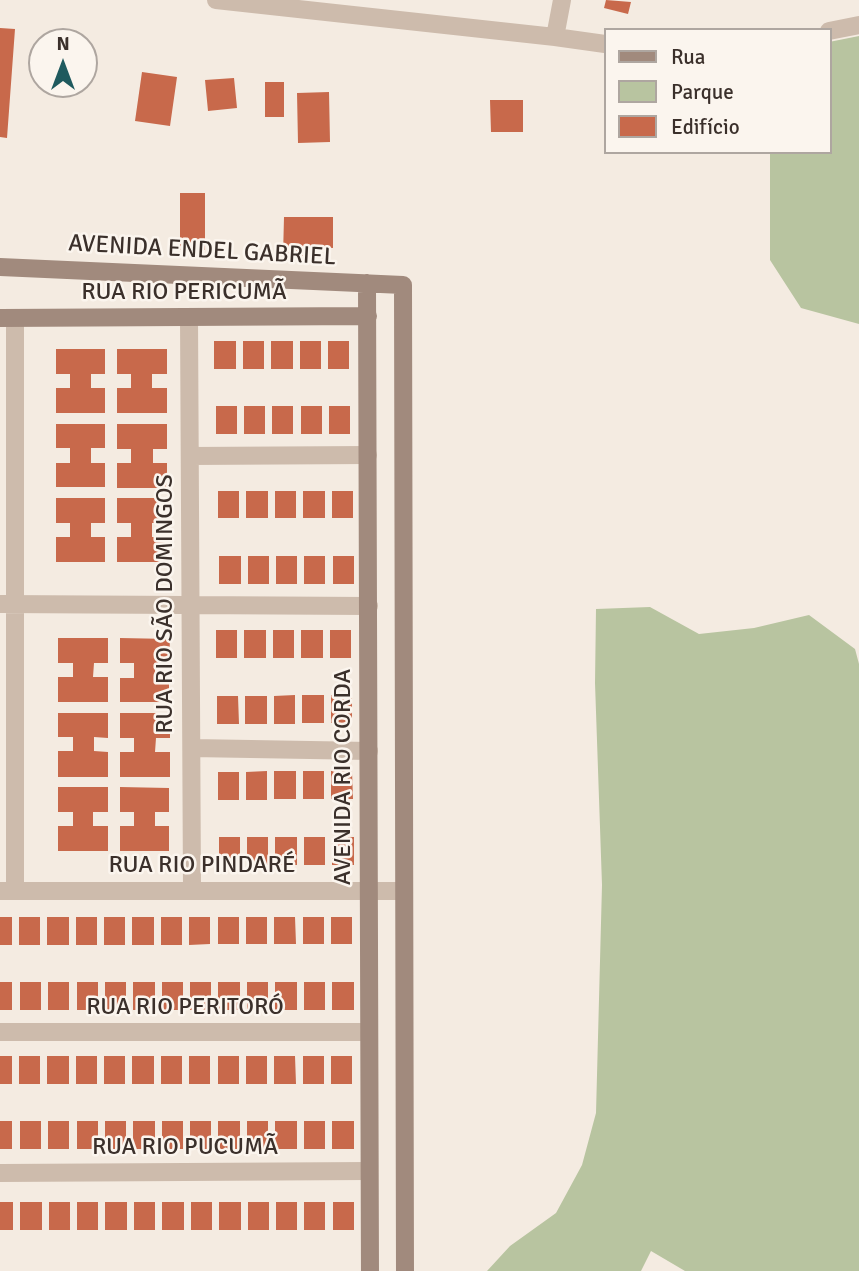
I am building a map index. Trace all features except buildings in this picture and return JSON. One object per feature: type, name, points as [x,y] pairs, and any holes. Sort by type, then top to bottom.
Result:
[{"type":"street","points":[[216,0],[604,44]]},
{"type":"street","points":[[555,37],[562,0]]},
{"type":"street","points":[[831,31],[859,25]]},
{"type":"street","name":"AVENIDA ENDEL GABRIEL","points":[[0,267],[402,285],[404,891]]},
{"type":"street","name":"AVENIDA RIO CORDA","points":[[367,283],[370,1271]]},
{"type":"street","name":"RUA RIO PERICUMÃ","points":[[8,318],[368,316]]},
{"type":"street","name":"RUA RIO SÃO DOMINGOS","points":[[189,317],[192,890]]},
{"type":"street","points":[[7,891],[8,318]]},
{"type":"street","points":[[190,456],[368,455]]},
{"type":"street","points":[[8,604],[369,606]]},
{"type":"street","points":[[191,748],[369,751]]},
{"type":"street","name":"RUA RIO PINDARÉ","points":[[7,891],[404,891]]},
{"type":"street","points":[[404,891],[405,1271]]},
{"type":"street","name":"RUA RIO PERITORÓ","points":[[0,1032],[369,1032]]},
{"type":"street","name":"RUA RIO PUCUMÃ","points":[[0,1173],[369,1171]]},
{"type":"green space","points":[[859,36],[859,324],[801,308],[770,260],[770,154],[831,154],[831,42]]},
{"type":"green space","points":[[650,607],[699,634],[754,628],[809,615],[855,649],[859,664],[859,1271],[685,1271],[651,1251],[641,1271],[487,1271],[510,1246],[556,1213],[582,1165],[596,1113],[602,885],[595,683],[596,609]]}]
